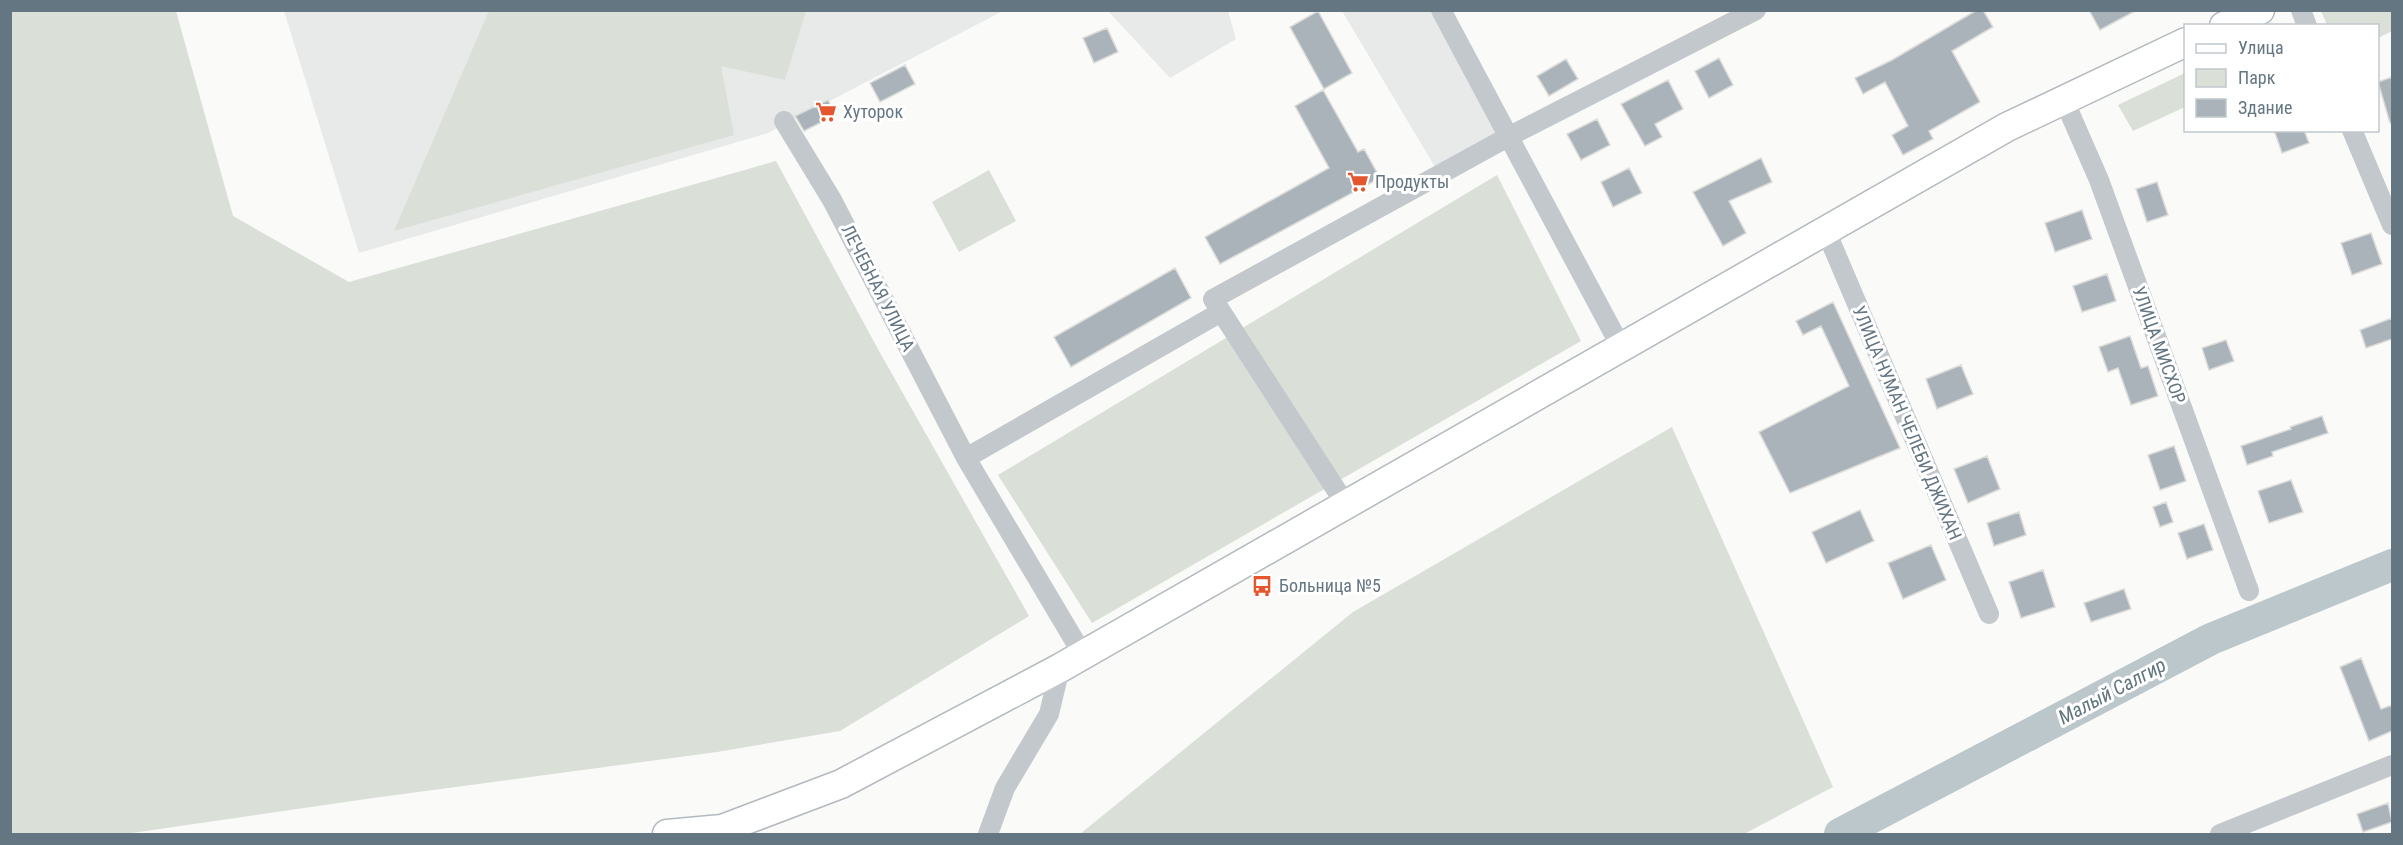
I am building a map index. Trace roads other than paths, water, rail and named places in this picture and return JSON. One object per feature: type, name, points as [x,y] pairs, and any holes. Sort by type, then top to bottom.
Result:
[{"type":"main road","points":[[2228,24],[2260,10]]},
{"type":"main road","points":[[667,834],[722,829],[840,784],[1072,662],[2007,127],[2184,43]]},
{"type":"street","points":[[1441,10],[1622,349]]},
{"type":"street","points":[[966,458],[1217,305],[1508,137],[1756,10]]},
{"type":"street","name":"УЛИЦА МИСХОР","points":[[2064,100],[2099,180],[2249,591]]},
{"type":"street","name":"ЛЕЧЕБНАЯ УЛИЦА","points":[[784,122],[832,200],[1072,662]]},
{"type":"street","points":[[2353,132],[2392,225]]},
{"type":"street","name":"УЛИЦА НУМАН ЧЕЛЕБИ ДЖИХАН","points":[[1826,231],[1989,614]]},
{"type":"street","points":[[1217,305],[1346,506]]},
{"type":"street","points":[[988,834],[1005,789],[1049,714],[1072,662]]},
{"type":"street","points":[[2220,834],[2392,765]]},
{"type":"waterway","name":"Малый Салгир","points":[[1840,834],[2211,639],[2392,565]]},
{"type":"place","name":"Хуторок","points":[[826,112]]},
{"type":"place","name":"Продукты","points":[[1358,182]]},
{"type":"place","name":"Больница №5","points":[[1262,586]]}]
